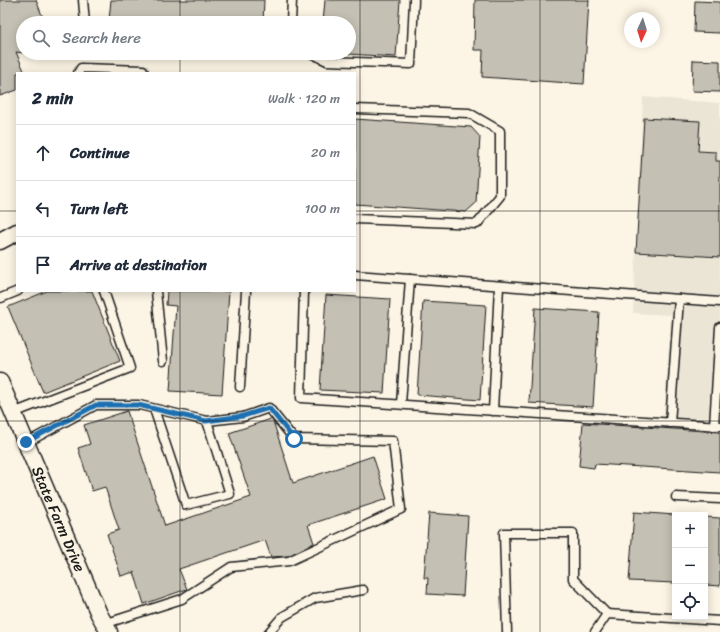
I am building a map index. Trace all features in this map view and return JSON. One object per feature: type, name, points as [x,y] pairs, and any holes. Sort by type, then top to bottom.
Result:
[{"type":"street","points":[[0,241],[16,233]]},
{"type":"street","name":"State Farm Drive","points":[[0,382],[7,405],[26,442],[99,614],[107,628]]},
{"type":"lane","points":[[83,0],[84,16]]},
{"type":"lane","points":[[291,16],[292,0]]},
{"type":"lane","points":[[325,60],[411,64],[414,0]]},
{"type":"lane","points":[[79,72],[82,68],[143,70],[144,72]]},
{"type":"lane","points":[[356,109],[469,113],[500,131],[500,196],[477,224],[356,219]]},
{"type":"lane","points":[[356,275],[720,302]]},
{"type":"lane","points":[[401,404],[410,279]]},
{"type":"lane","points":[[492,411],[499,286]]},
{"type":"lane","points":[[1,298],[16,292]]},
{"type":"lane","points":[[7,405],[130,368],[104,292]]},
{"type":"lane","points":[[156,292],[163,361]]},
{"type":"lane","points":[[240,387],[246,292]]},
{"type":"lane","points":[[304,292],[301,398],[717,426],[720,327]]},
{"type":"lane","points":[[670,423],[679,299]]},
{"type":"lane","points":[[26,442],[96,405],[138,405],[206,421],[243,416],[269,408],[294,439],[393,440],[401,509],[288,561],[232,567],[182,599],[107,628]]},
{"type":"lane","points":[[154,409],[186,505],[230,494],[206,421]]},
{"type":"lane","points":[[676,497],[720,499]]},
{"type":"lane","points":[[507,632],[504,533],[573,534],[573,579],[607,614],[720,621]]},
{"type":"lane","points":[[268,632],[282,617],[315,598],[363,590]]},
{"type":"lane","points":[[595,632],[607,614]]},
{"type":"shaded area","points":[[643,97],[720,103],[720,430],[663,425],[671,315],[633,313]]},
{"type":"building","points":[[0,0],[36,0],[42,16],[16,16],[16,60],[19,60],[25,72],[16,72],[16,90],[0,96]]},
{"type":"building","points":[[111,0],[264,0],[263,16],[109,16]]},
{"type":"building","points":[[325,0],[400,0],[396,57],[356,54],[356,16],[324,16]]},
{"type":"building","points":[[475,0],[589,0],[584,84],[482,77],[483,50],[474,50]]},
{"type":"building","points":[[695,1],[720,2],[720,33],[694,32]]},
{"type":"building","points":[[693,60],[720,61],[720,92],[692,91]]},
{"type":"building","points":[[644,118],[700,121],[698,151],[716,152],[716,161],[720,161],[720,257],[636,252]]},
{"type":"building","points":[[356,119],[471,127],[480,137],[476,203],[466,212],[356,204]]},
{"type":"building","points":[[45,292],[92,292],[120,361],[43,392],[8,307]]},
{"type":"building","points":[[167,292],[229,292],[222,394],[170,391],[176,306],[166,305]]},
{"type":"building","points":[[326,295],[390,299],[384,393],[320,390]]},
{"type":"building","points":[[423,301],[486,305],[480,400],[417,395]]},
{"type":"building","points":[[535,308],[599,312],[593,407],[529,403]]},
{"type":"building","points":[[127,411],[165,526],[251,497],[229,433],[271,419],[273,421],[293,483],[373,456],[387,499],[308,525],[314,543],[288,556],[271,557],[265,540],[179,569],[187,589],[144,604],[134,572],[121,576],[107,534],[119,530],[105,487],[92,491],[78,448],[90,444],[84,425]]},
{"type":"building","points":[[583,423],[720,432],[720,472],[595,464],[594,468],[579,466]]},
{"type":"building","points":[[634,512],[672,515],[672,583],[629,581]]},
{"type":"building","points":[[429,513],[468,516],[463,596],[427,594],[428,578],[424,578]]},
{"type":"building","points":[[708,517],[720,518],[720,586],[708,585]]},
{"type":"route","points":[[26,442],[96,405],[138,405],[206,421],[243,416],[269,408],[294,439]]}]
